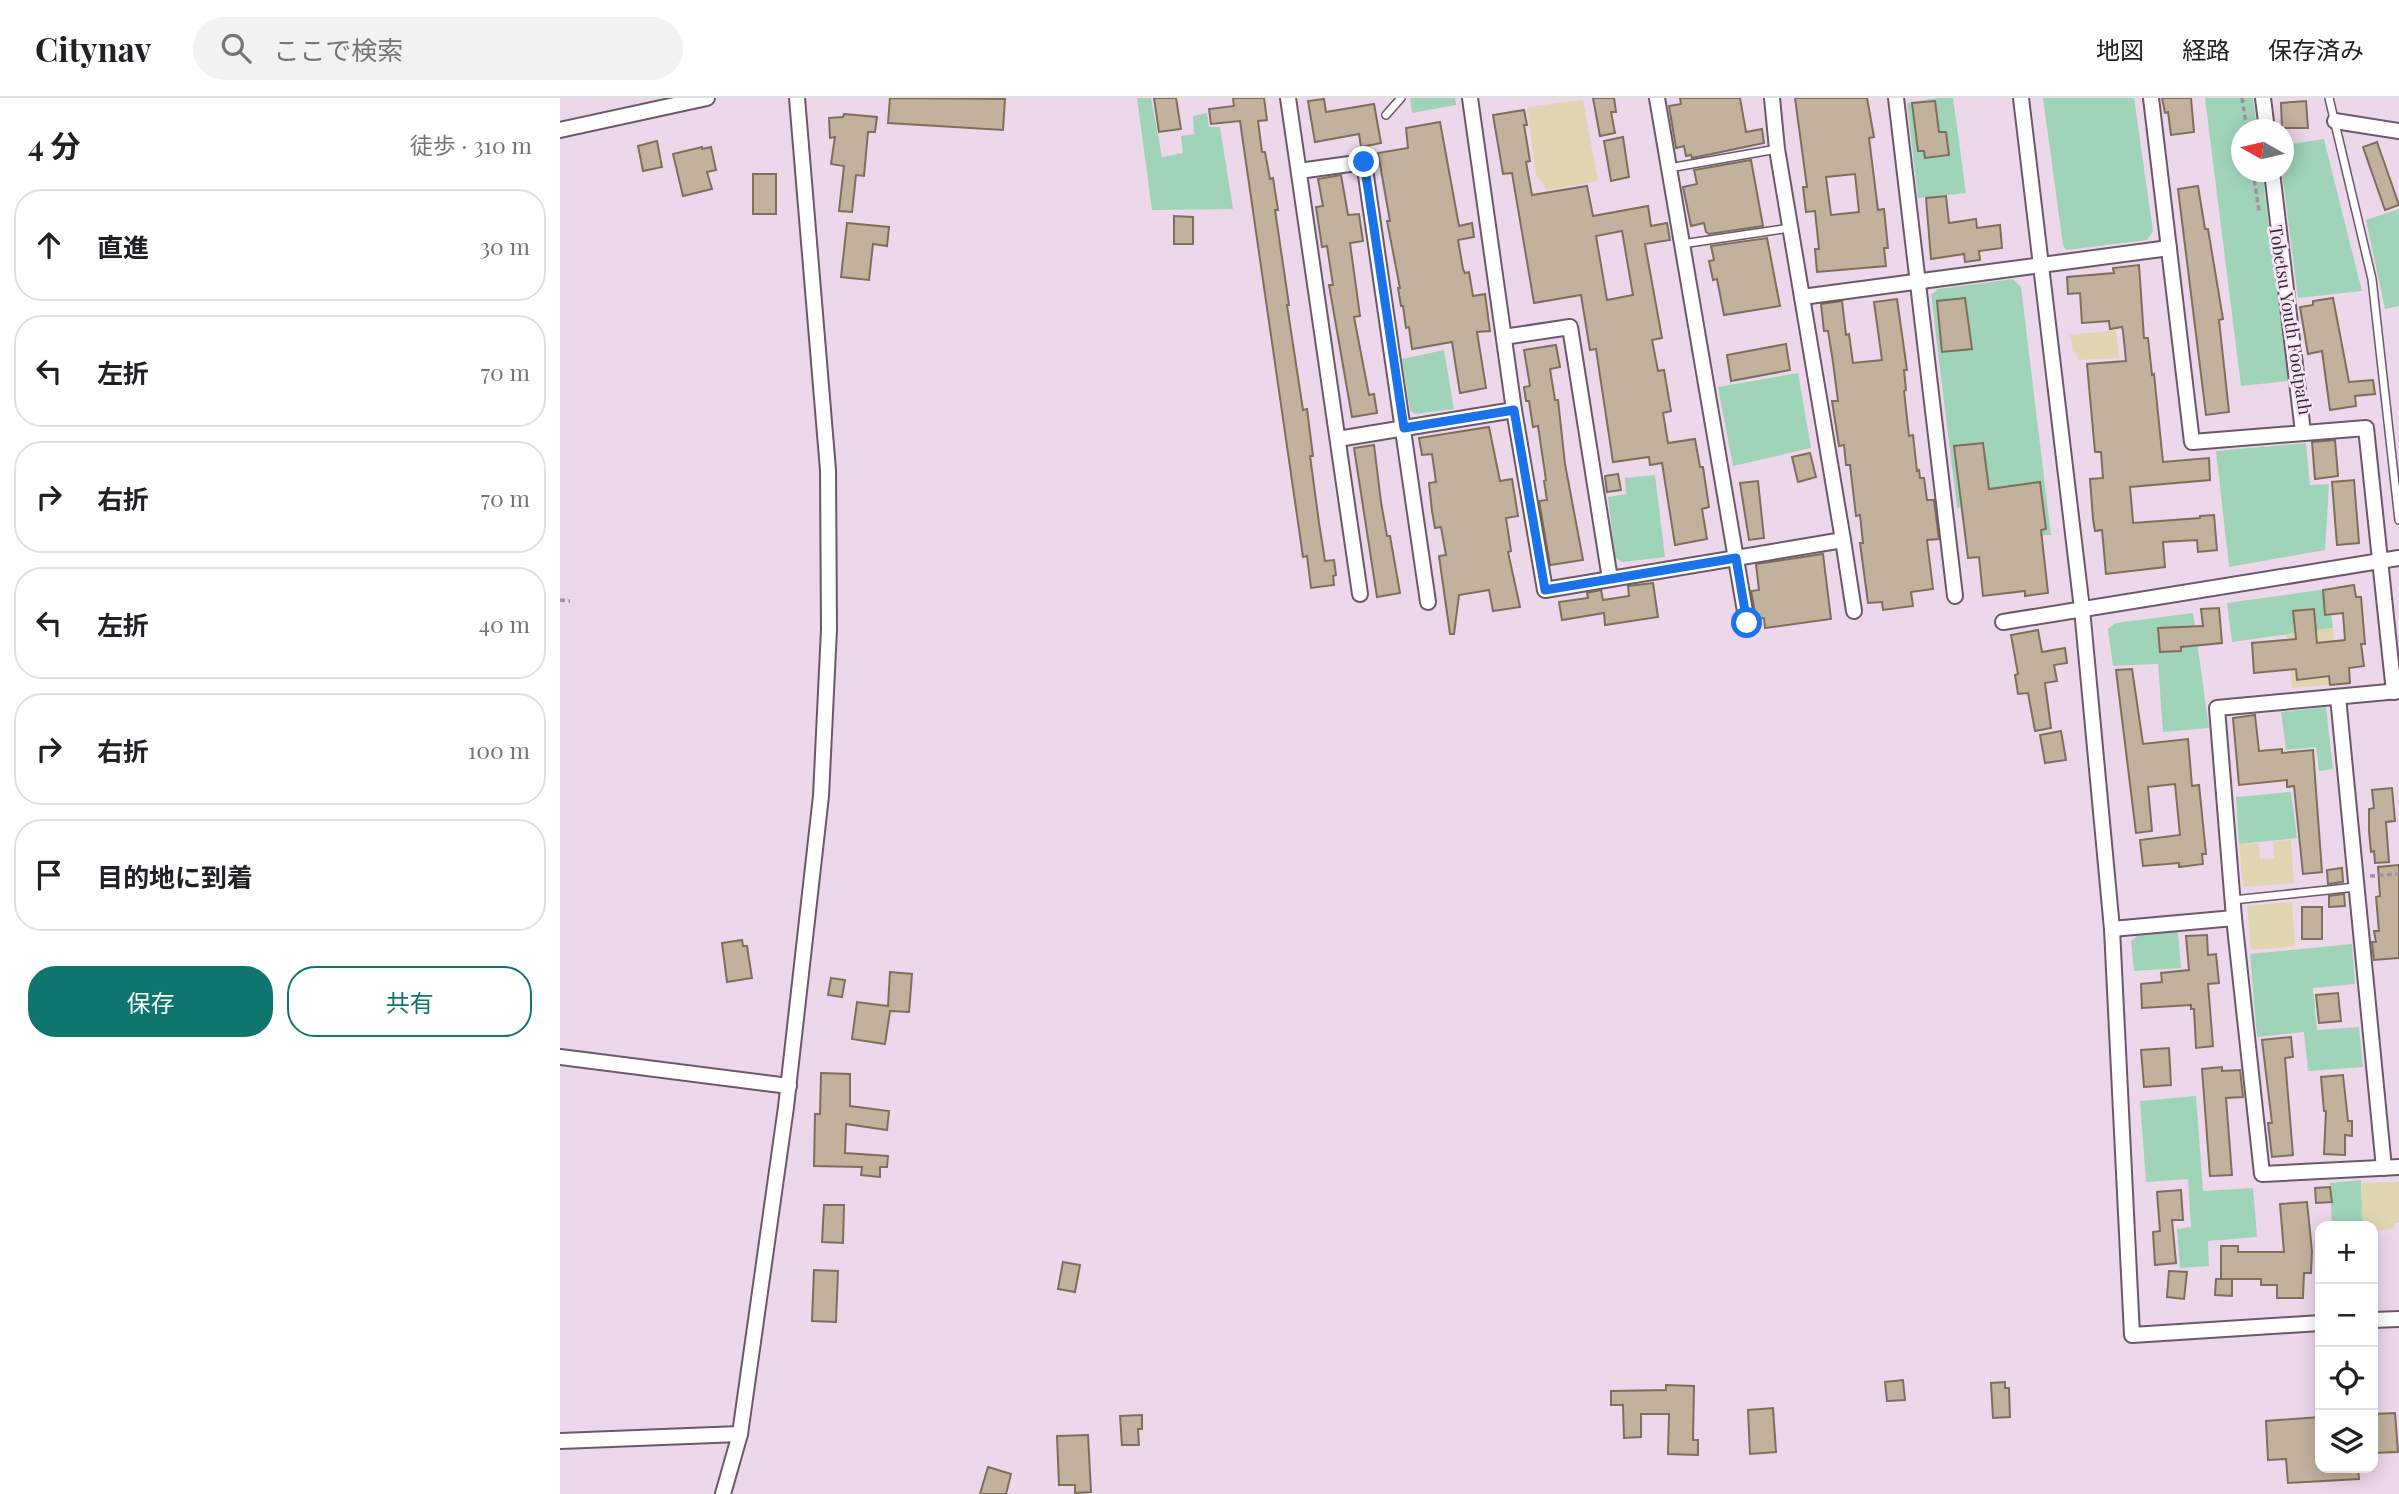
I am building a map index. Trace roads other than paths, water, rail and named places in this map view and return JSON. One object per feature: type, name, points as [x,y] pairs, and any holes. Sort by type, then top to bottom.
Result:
[{"type":"street","points":[[560,130],[706,98]]},
{"type":"street","points":[[723,1494],[740,1434],[789,1086],[821,796],[829,629],[828,470],[797,98]]},
{"type":"street","points":[[1288,98],[1360,594]]},
{"type":"street","points":[[1470,98],[1514,410],[1545,590],[1843,540]]},
{"type":"street","points":[[1657,98],[1747,623]]},
{"type":"street","points":[[1772,98],[1777,149],[1854,611]]},
{"type":"street","points":[[1896,98],[1955,596]]},
{"type":"street","points":[[2021,98],[2081,609],[2112,929],[2132,1335],[2315,1324]]},
{"type":"street","points":[[2151,98],[2192,442],[2366,428],[2397,692],[2217,708],[2234,918],[2262,1174],[2399,1167]]},
{"type":"street","points":[[2263,98],[2266,119]]},
{"type":"street","points":[[2335,121],[2399,131]]},
{"type":"street","points":[[1299,171],[1364,162],[1428,602]]},
{"type":"street","points":[[2273,182],[2303,432]]},
{"type":"street","points":[[1802,297],[2169,248]]},
{"type":"street","points":[[1504,337],[1570,327],[1610,579]]},
{"type":"street","points":[[1338,439],[1514,410]]},
{"type":"street","points":[[2003,622],[2399,558]]},
{"type":"street","points":[[2338,697],[2384,1168]]},
{"type":"street","points":[[2112,929],[2234,918]]},
{"type":"street","points":[[560,1057],[789,1086]]},
{"type":"street","points":[[2378,1320],[2399,1319]]},
{"type":"street","points":[[560,1441],[740,1434]]},
{"type":"lane","points":[[1386,115],[1401,98]]},
{"type":"lane","points":[[2329,98],[2372,279],[2399,520]]},
{"type":"lane","points":[[1669,168],[1777,149]]},
{"type":"lane","points":[[1682,244],[1790,228]]},
{"type":"lane","points":[[2233,900],[2357,887]]}]
